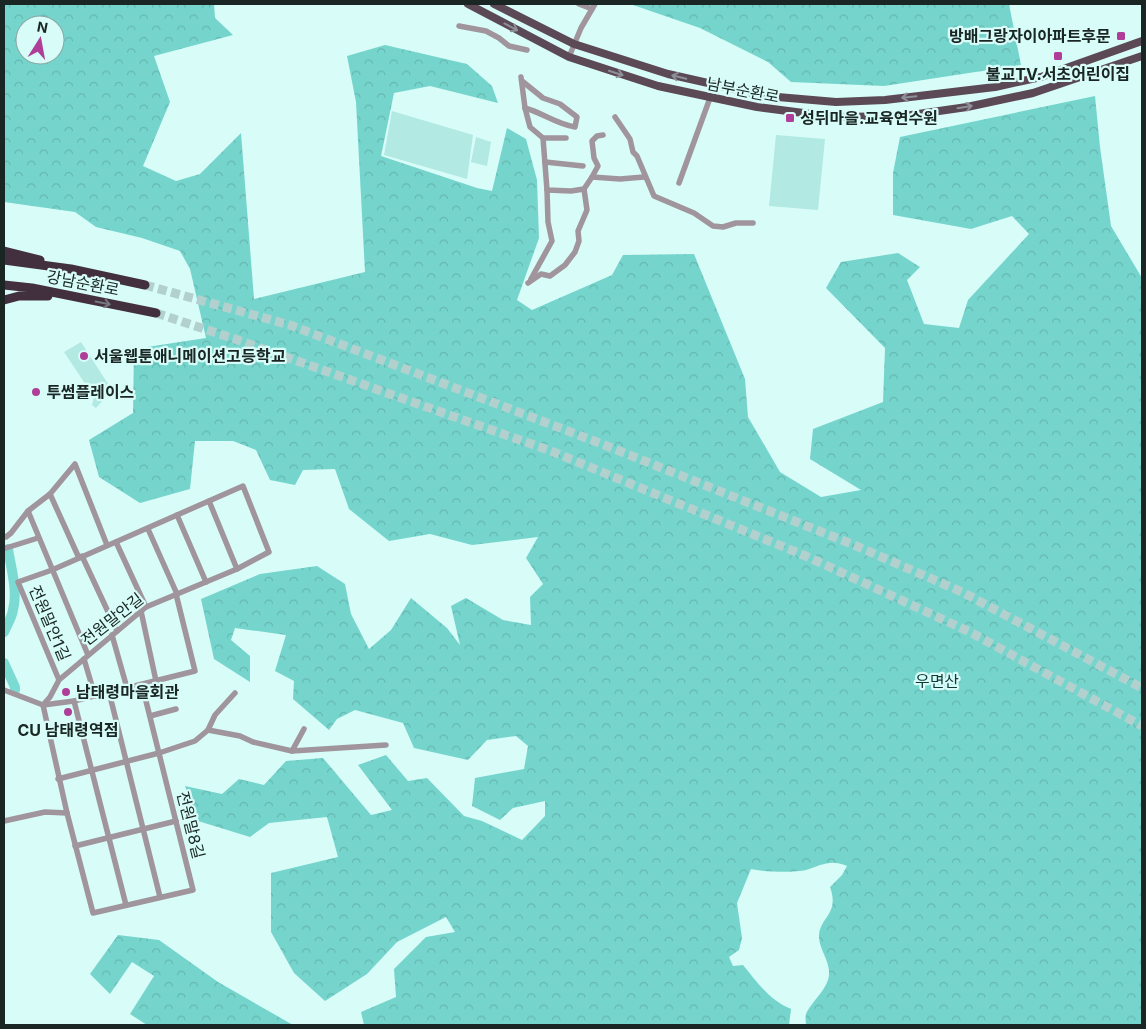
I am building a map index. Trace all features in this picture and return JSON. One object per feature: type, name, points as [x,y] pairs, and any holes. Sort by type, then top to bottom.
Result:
[{"type":"highway","points":[[4,251],[71,269]]},
{"type":"highway","name":"강남순환로","points":[[4,260],[71,269],[144,285]]},
{"type":"highway","name":"강남순환로","points":[[4,285],[32,288],[156,313]]},
{"type":"highway","points":[[4,300],[30,296],[73,296]]},
{"type":"main road","name":"남부순환로","points":[[468,4],[570,57],[658,86],[757,107],[814,115],[868,118],[904,116],[967,107],[1033,93],[1142,56]]},
{"type":"main road","name":"남부순환로","points":[[494,4],[574,44],[668,74],[766,96],[836,102],[885,100],[995,87],[1041,77],[1142,41]]},
{"type":"street","points":[[570,57],[574,44],[594,6],[579,4]]},
{"type":"street","points":[[459,26],[486,31],[509,46],[527,50]]},
{"type":"street","points":[[525,108],[539,112],[560,125],[575,128],[577,117],[560,104],[543,98],[522,79],[525,108],[530,127],[543,138],[566,138]]},
{"type":"street","points":[[679,184],[710,98]]},
{"type":"street","points":[[615,117],[630,139],[633,152],[637,156],[644,177],[654,196],[694,212],[713,226],[723,227],[736,223],[753,223]]},
{"type":"street","points":[[543,138],[548,222],[552,241],[528,283],[540,274],[550,276],[565,265],[575,252],[579,241],[578,231],[586,210],[584,189],[598,166],[594,158],[592,142],[597,136],[603,135]]},
{"type":"street","points":[[545,162],[583,166]]},
{"type":"street","points":[[592,177],[620,179],[644,177]]},
{"type":"street","points":[[547,190],[571,191],[584,189]]},
{"type":"street","points":[[4,536],[6,537],[11,534],[28,511],[50,494],[75,464],[107,545]]},
{"type":"street","name":"전원말안길","points":[[43,705],[50,697],[59,680],[143,609],[237,569],[269,552],[243,486],[209,501]]},
{"type":"street","points":[[50,494],[115,633],[127,688]]},
{"type":"street","points":[[52,570],[209,501],[237,569]]},
{"type":"street","points":[[28,511],[86,657],[95,696]]},
{"type":"street","points":[[177,515],[206,582]]},
{"type":"street","points":[[4,690],[43,705],[74,701],[195,671],[176,594],[148,529]]},
{"type":"street","points":[[6,548],[38,538]]},
{"type":"street","points":[[116,542],[143,609],[156,682]]},
{"type":"street","name":"전원말안1길","points":[[52,570],[18,582],[59,680]]},
{"type":"street","name":"전원말8길","points":[[142,685],[193,890],[160,897]]},
{"type":"street","points":[[43,705],[66,813],[93,913],[160,897],[109,692]]},
{"type":"street","points":[[58,779],[159,753],[194,741],[208,730],[215,715],[235,693]]},
{"type":"street","points":[[74,701],[126,905]]},
{"type":"street","points":[[150,716],[176,709]]},
{"type":"street","points":[[292,751],[304,729]]},
{"type":"street","points":[[208,730],[240,736],[253,742],[292,751],[386,745]]},
{"type":"street","points":[[4,822],[45,812],[66,813]]},
{"type":"street","points":[[76,846],[176,822]]},
{"type":"shaded area","points":[[392,111],[473,135],[467,179],[384,155]]},
{"type":"shaded area","points":[[776,135],[825,139],[818,210],[769,206]]},
{"type":"shaded area","points":[[476,137],[491,142],[487,166],[471,162]]},
{"type":"shaded area","points":[[81,342],[112,390],[96,408],[92,405],[94,397],[64,352]]},
{"type":"green space","name":"우면산","points":[[4,4],[214,4],[215,18],[233,35],[154,56],[170,102],[143,166],[176,181],[200,174],[241,133],[254,299],[365,272],[356,102],[347,56],[385,45],[467,64],[492,86],[498,103],[430,86],[394,93],[381,156],[477,188],[492,191],[507,128],[526,139],[537,180],[539,238],[517,300],[532,310],[612,275],[623,255],[694,254],[745,379],[748,417],[780,472],[821,497],[861,490],[810,459],[813,429],[883,402],[885,348],[826,288],[841,262],[898,253],[920,267],[907,280],[924,324],[959,328],[968,300],[1029,234],[1012,216],[971,229],[893,215],[893,173],[900,137],[1095,96],[1111,226],[1142,278],[1142,1025],[806,1025],[806,1014],[823,990],[829,974],[828,964],[819,937],[822,925],[831,910],[832,896],[830,887],[842,875],[847,866],[836,863],[794,872],[751,869],[737,903],[742,938],[739,950],[729,957],[733,966],[743,965],[770,996],[783,1006],[791,1009],[789,1025],[364,1025],[361,1012],[396,997],[394,969],[426,937],[455,932],[446,917],[397,942],[367,974],[325,1001],[294,973],[271,932],[271,873],[338,857],[327,817],[269,823],[250,837],[198,821],[185,786],[222,794],[239,779],[264,785],[286,761],[323,758],[371,815],[392,810],[358,765],[386,755],[408,781],[427,778],[464,816],[482,821],[522,840],[545,816],[545,801],[513,808],[500,820],[472,806],[475,778],[524,769],[528,746],[516,736],[487,740],[468,760],[414,748],[403,723],[355,710],[337,719],[329,730],[293,699],[294,681],[275,671],[286,635],[235,628],[231,640],[250,656],[250,682],[214,659],[201,599],[260,574],[317,566],[345,584],[351,614],[369,649],[391,630],[411,598],[447,628],[460,645],[451,606],[466,598],[503,620],[531,625],[530,597],[543,584],[526,558],[538,537],[472,545],[430,534],[389,541],[349,509],[335,469],[303,470],[295,485],[270,480],[256,450],[233,441],[195,441],[190,489],[140,503],[99,477],[89,440],[133,413],[134,349],[206,338],[190,269],[180,251],[142,238],[96,227],[75,212],[4,202]]},
{"type":"green space","points":[[633,4],[1009,4],[1021,65],[884,86],[791,82],[768,62],[700,28]]},
{"type":"green space","points":[[118,935],[159,940],[218,982],[293,1025],[147,1025],[130,1014],[154,976],[132,962],[110,994],[90,974]]},
{"type":"waterway","points":[[4,632],[11,618],[15,595],[8,549]]},
{"type":"waterway","points":[[4,663],[15,690]]},
{"type":"tunnel","points":[[145,285],[290,325],[602,444],[854,545],[962,592],[1142,688]]},
{"type":"tunnel","points":[[156,313],[235,339],[551,451],[808,557],[970,632],[1142,726]]},
{"type":"place","name":"방배그랑자이아파트후문","points":[[1121,36]]},
{"type":"place","name":"불교TV.서초어린이집","points":[[1058,56]]},
{"type":"place","name":"성뒤마을.교육연수원","points":[[790,118]]},
{"type":"place","name":"서울웹툰애니메이션고등학교","points":[[84,356]]},
{"type":"place","name":"투썸플레이스","points":[[36,392]]},
{"type":"place","name":"남태령마을회관","points":[[66,692]]},
{"type":"place","name":"CU 남태령역점","points":[[68,712]]}]
